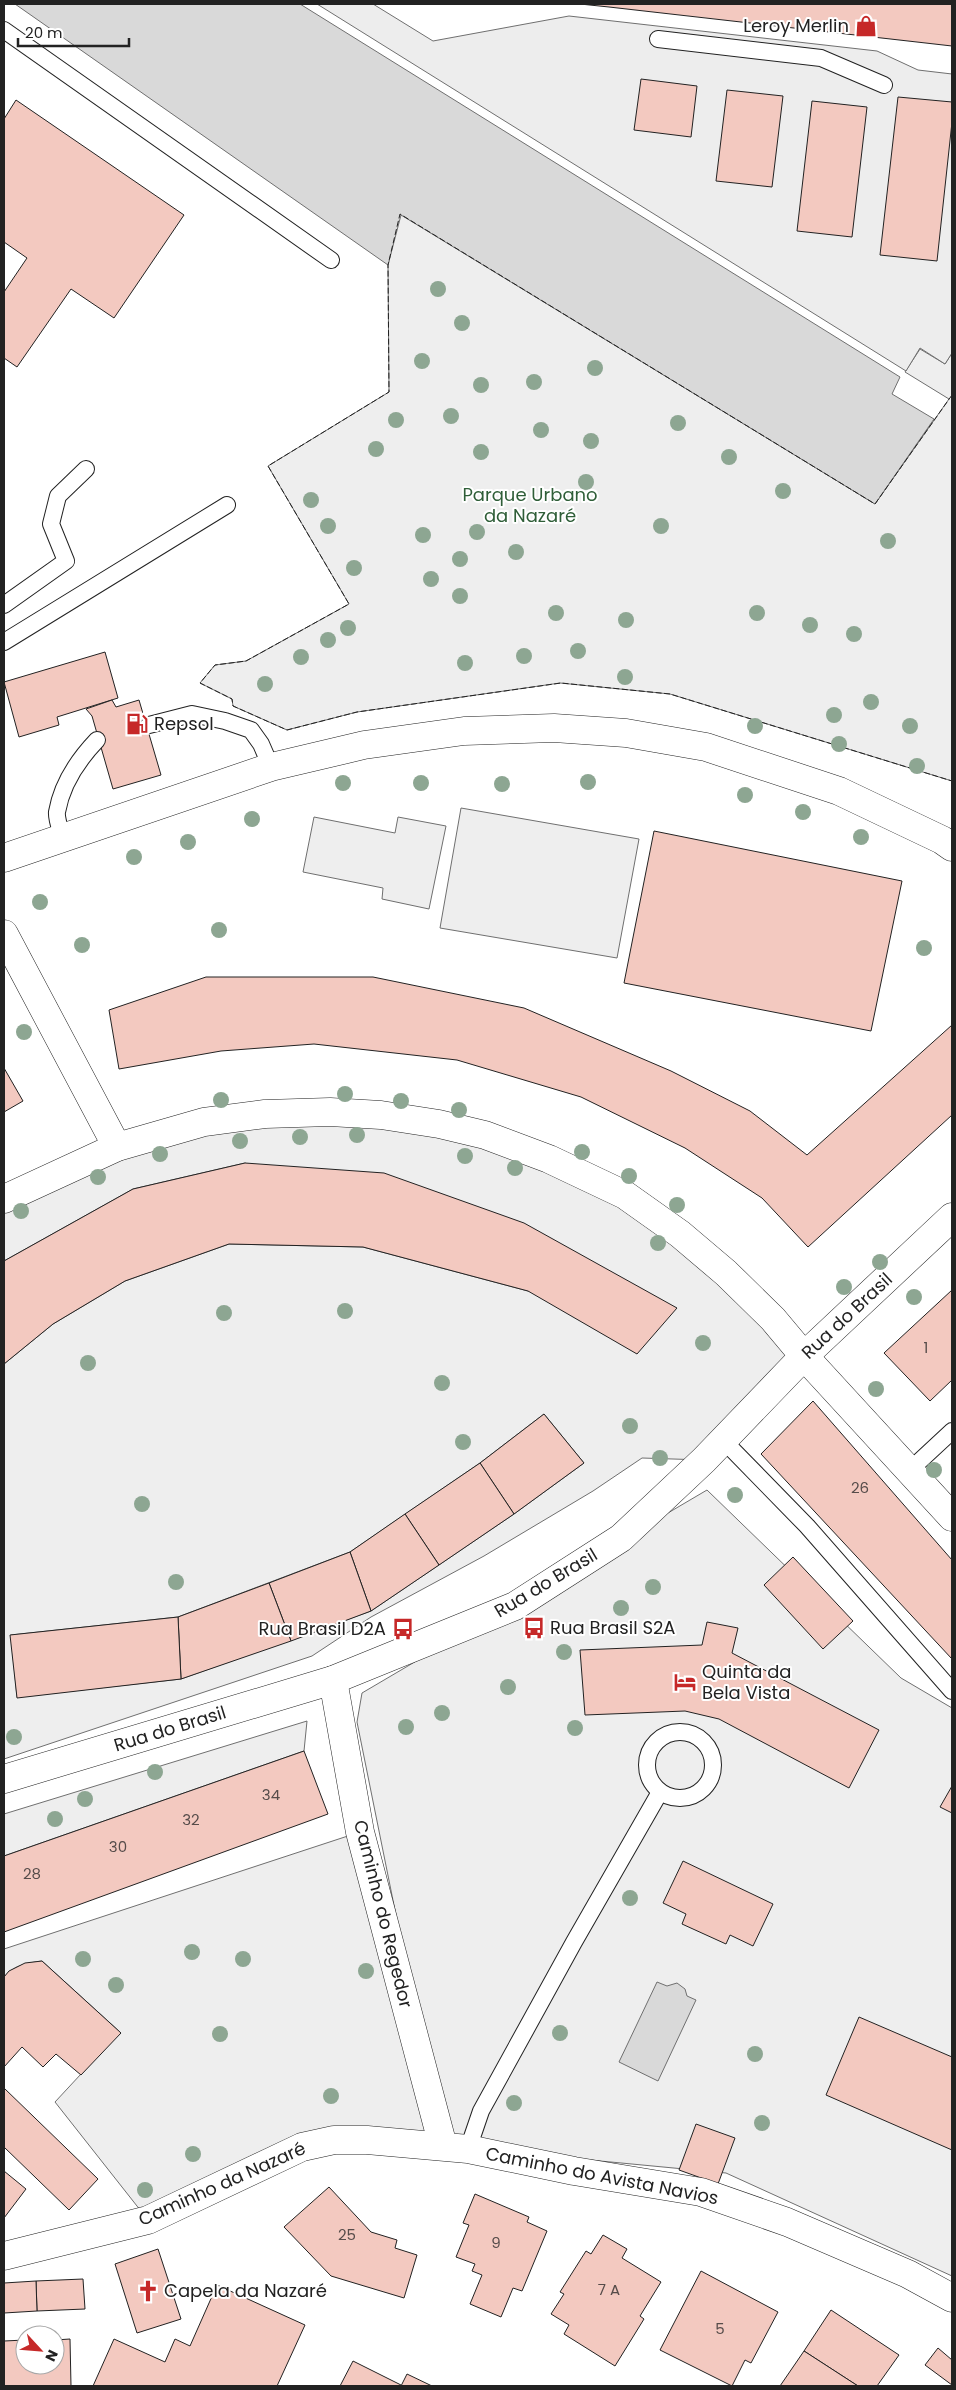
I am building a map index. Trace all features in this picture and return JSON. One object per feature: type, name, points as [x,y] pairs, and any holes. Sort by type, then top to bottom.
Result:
[{"type":"street","points":[[4,858],[271,767],[364,745],[464,731],[554,728],[626,733],[706,747],[839,790],[952,847]]},
{"type":"street","points":[[4,934],[116,1147]]},
{"type":"street","points":[[4,1199],[116,1147],[204,1122],[264,1114],[330,1112],[381,1116],[439,1124],[485,1135],[550,1159],[625,1195],[680,1234],[726,1273],[772,1319],[952,1517]]},
{"type":"street","name":"Rua do Brasil","points":[[4,1779],[333,1680],[515,1606],[620,1538],[723,1440],[804,1356],[952,1217]]},
{"type":"street","name":"Caminho do Regedor","points":[[333,1680],[360,1832],[455,2148]]},
{"type":"street","name":"Caminho da Nazaré","points":[[4,2256],[148,2220],[302,2147],[334,2140],[455,2148]]},
{"type":"street","name":"Caminho do Avista Navios","points":[[455,2148],[574,2171],[701,2192],[787,2222],[908,2274],[952,2298]]},
{"type":"lane","points":[[4,30],[331,260]]},
{"type":"lane","points":[[658,39],[821,58],[884,86]]},
{"type":"lane","points":[[4,605],[66,561],[51,524],[58,496],[86,469]]},
{"type":"lane","points":[[4,642],[228,505]]},
{"type":"lane","points":[[149,725],[192,714],[225,721],[250,730],[261,744],[271,767]]},
{"type":"lane","points":[[63,839],[57,813],[76,763],[97,740]]},
{"type":"lane","points":[[909,1471],[952,1431]]},
{"type":"lane","points":[[723,1440],[807,1526],[952,1691]]},
{"type":"lane","points":[[674,1732],[695,1736],[704,1743],[710,1753],[712,1764],[706,1784],[699,1792],[680,1799],[660,1792],[648,1776],[649,1754],[654,1744],[663,1736],[674,1732]]},
{"type":"lane","points":[[455,2148],[481,2111],[574,1942],[660,1792]]},
{"type":"green space","name":"Parque Urbano da Nazaré","points":[[400,214],[875,504],[949,399],[905,372],[920,349],[945,364],[952,353],[952,781],[670,694],[560,683],[357,712],[287,730],[233,706],[232,699],[200,683],[215,665],[246,661],[349,604],[268,466],[389,392],[388,265]]},
{"type":"green space","points":[[461,808],[639,839],[617,958],[440,928]]},
{"type":"green space","points":[[314,817],[395,833],[398,817],[446,826],[429,909],[382,899],[383,888],[303,872]]},
{"type":"green space","points":[[381,1115],[625,1195],[804,1356],[704,1460],[642,1458],[593,1491],[484,1556],[371,1617],[312,1656],[4,1759],[4,1364],[53,1324],[125,1281],[229,1244],[363,1247],[528,1291],[676,1308],[245,1163],[133,1189],[4,1261],[4,1199],[204,1122]],"holes":[[[544,1414],[584,1463],[514,1514],[371,1611],[181,1679],[17,1697],[11,1635],[178,1617],[350,1552],[480,1463]]]},
{"type":"green space","points":[[707,1490],[901,1678],[952,1708],[952,2276],[726,2173],[443,2146],[334,2140],[148,2220],[55,2102],[120,2032],[42,1961],[16,1967],[4,1977],[4,1949],[360,1832],[440,2133],[357,1722],[362,1693]]},
{"type":"green space","points":[[307,1721],[304,1751],[4,1856],[4,1814]]},
{"type":"shaded area","points":[[15,4],[300,4],[900,377],[892,394],[934,419],[875,504],[401,215],[388,265]]},
{"type":"shaded area","points":[[317,4],[373,4],[433,41],[569,16],[877,51],[918,70],[952,74],[952,353],[945,364],[920,348],[906,371]]},
{"type":"shaded area","points":[[657,1982],[667,1986],[677,1983],[685,1989],[687,1996],[696,2000],[658,2081],[619,2062]]},
{"type":"building","name":"Leroy Merlin","points":[[580,4],[952,4],[952,46],[609,7]]},
{"type":"building","points":[[641,79],[697,86],[691,137],[634,130]]},
{"type":"building","points":[[727,90],[783,96],[772,187],[716,181]]},
{"type":"building","points":[[898,97],[952,102],[952,122],[937,261],[880,255]]},
{"type":"building","points":[[16,100],[184,215],[114,318],[71,289],[17,367],[4,358],[4,292],[27,258],[4,242],[4,119]]},
{"type":"building","points":[[812,101],[867,107],[852,237],[797,231]]},
{"type":"building","points":[[105,652],[118,698],[57,717],[59,725],[19,737],[4,682]]},
{"type":"building","points":[[112,700],[116,707],[139,700],[161,775],[113,789],[92,716],[86,709]]},
{"type":"building","points":[[654,831],[902,881],[871,1031],[624,983]]},
{"type":"building","points":[[206,977],[373,977],[524,1008],[671,1071],[750,1111],[807,1155],[952,1025],[952,1115],[808,1247],[762,1198],[685,1148],[581,1097],[457,1060],[314,1044],[221,1051],[119,1069],[109,1010]]},
{"type":"building","points":[[4,1068],[23,1101],[4,1112]]},
{"type":"building","points":[[245,1163],[384,1173],[524,1223],[677,1308],[637,1354],[528,1291],[363,1247],[229,1244],[125,1281],[53,1324],[4,1364],[4,1261],[133,1189]]},
{"type":"building","points":[[952,1290],[952,1380],[930,1401],[884,1353]]},
{"type":"building","points":[[813,1401],[952,1560],[952,1659],[761,1454]]},
{"type":"building","points":[[544,1414],[584,1463],[514,1514],[480,1463]]},
{"type":"building","points":[[480,1463],[514,1514],[439,1565],[405,1514]]},
{"type":"building","points":[[405,1514],[439,1565],[371,1611],[350,1552]]},
{"type":"building","points":[[350,1552],[371,1611],[291,1641],[269,1583]]},
{"type":"building","points":[[793,1557],[853,1621],[823,1649],[764,1585]]},
{"type":"building","points":[[269,1583],[291,1641],[181,1679],[178,1617]]},
{"type":"building","points":[[178,1617],[181,1679],[17,1698],[10,1635]]},
{"type":"building","name":"Quinta da Bela Vista","points":[[707,1622],[738,1628],[732,1653],[879,1730],[849,1788],[719,1719],[685,1711],[585,1715],[580,1650],[702,1645]]},
{"type":"building","points":[[304,1751],[328,1814],[4,1932],[4,1856]]},
{"type":"building","points":[[952,1786],[952,1813],[940,1807]]},
{"type":"building","points":[[683,1861],[773,1904],[753,1946],[730,1935],[726,1944],[682,1924],[686,1914],[663,1903]]},
{"type":"building","points":[[42,1961],[121,2033],[81,2075],[56,2054],[43,2067],[22,2047],[4,2067],[4,1977],[9,1971],[25,1963]]},
{"type":"building","points":[[859,2017],[952,2057],[952,2150],[826,2095]]},
{"type":"building","points":[[4,2088],[98,2179],[69,2210],[4,2147]]},
{"type":"building","points":[[696,2124],[735,2138],[718,2184],[679,2170]]},
{"type":"building","points":[[4,2171],[26,2189],[4,2218]]},
{"type":"building","points":[[329,2187],[371,2232],[397,2240],[395,2248],[417,2255],[404,2298],[331,2276],[284,2227]]},
{"type":"building","points":[[475,2194],[529,2217],[527,2222],[547,2231],[522,2291],[513,2288],[501,2317],[470,2304],[482,2275],[472,2271],[475,2264],[456,2257],[469,2225],[463,2223]]},
{"type":"building","points":[[603,2235],[627,2249],[622,2258],[661,2282],[640,2316],[644,2319],[615,2366],[564,2334],[569,2325],[551,2314],[564,2294],[560,2292],[586,2251],[591,2254]]},
{"type":"building","name":"Capela da Nazaré","points":[[158,2249],[181,2319],[137,2333],[115,2264]]},
{"type":"building","points":[[701,2271],[778,2312],[751,2363],[745,2360],[732,2386],[660,2350]]},
{"type":"building","points":[[83,2279],[85,2309],[37,2311],[36,2281]]},
{"type":"building","points":[[36,2281],[37,2311],[4,2313],[4,2283]]},
{"type":"building","points":[[217,2285],[305,2325],[277,2386],[93,2386],[114,2339],[165,2362],[175,2339],[190,2346]]},
{"type":"building","points":[[831,2310],[899,2355],[877,2386],[858,2386],[804,2351]]},
{"type":"building","points":[[65,2339],[70,2339],[71,2386],[4,2386],[4,2341],[15,2340],[15,2375],[65,2375]]},
{"type":"building","points":[[938,2348],[952,2360],[952,2385],[925,2365]]},
{"type":"building","points":[[804,2351],[858,2386],[780,2386]]},
{"type":"building","points":[[353,2361],[401,2385],[401,2386],[340,2386]]},
{"type":"building","points":[[407,2374],[432,2386],[401,2386]]},
{"type":"fence","points":[[952,395],[875,504],[400,214],[388,265],[389,392],[268,466],[349,604],[246,661],[215,665],[200,683],[232,699],[233,706],[287,730],[357,712],[561,683],[670,694],[952,781]]},
{"type":"place","name":"Leroy Merlin","points":[[866,26]]},
{"type":"place","name":"Repsol","points":[[137,724]]},
{"type":"place","name":"Rua Brasil S2A","points":[[534,1628]]},
{"type":"place","name":"Rua Brasil D2A","points":[[403,1629]]},
{"type":"place","name":"Quinta da Bela Vista","points":[[685,1682]]},
{"type":"place","name":"Capela da Nazaré","points":[[148,2291]]}]
